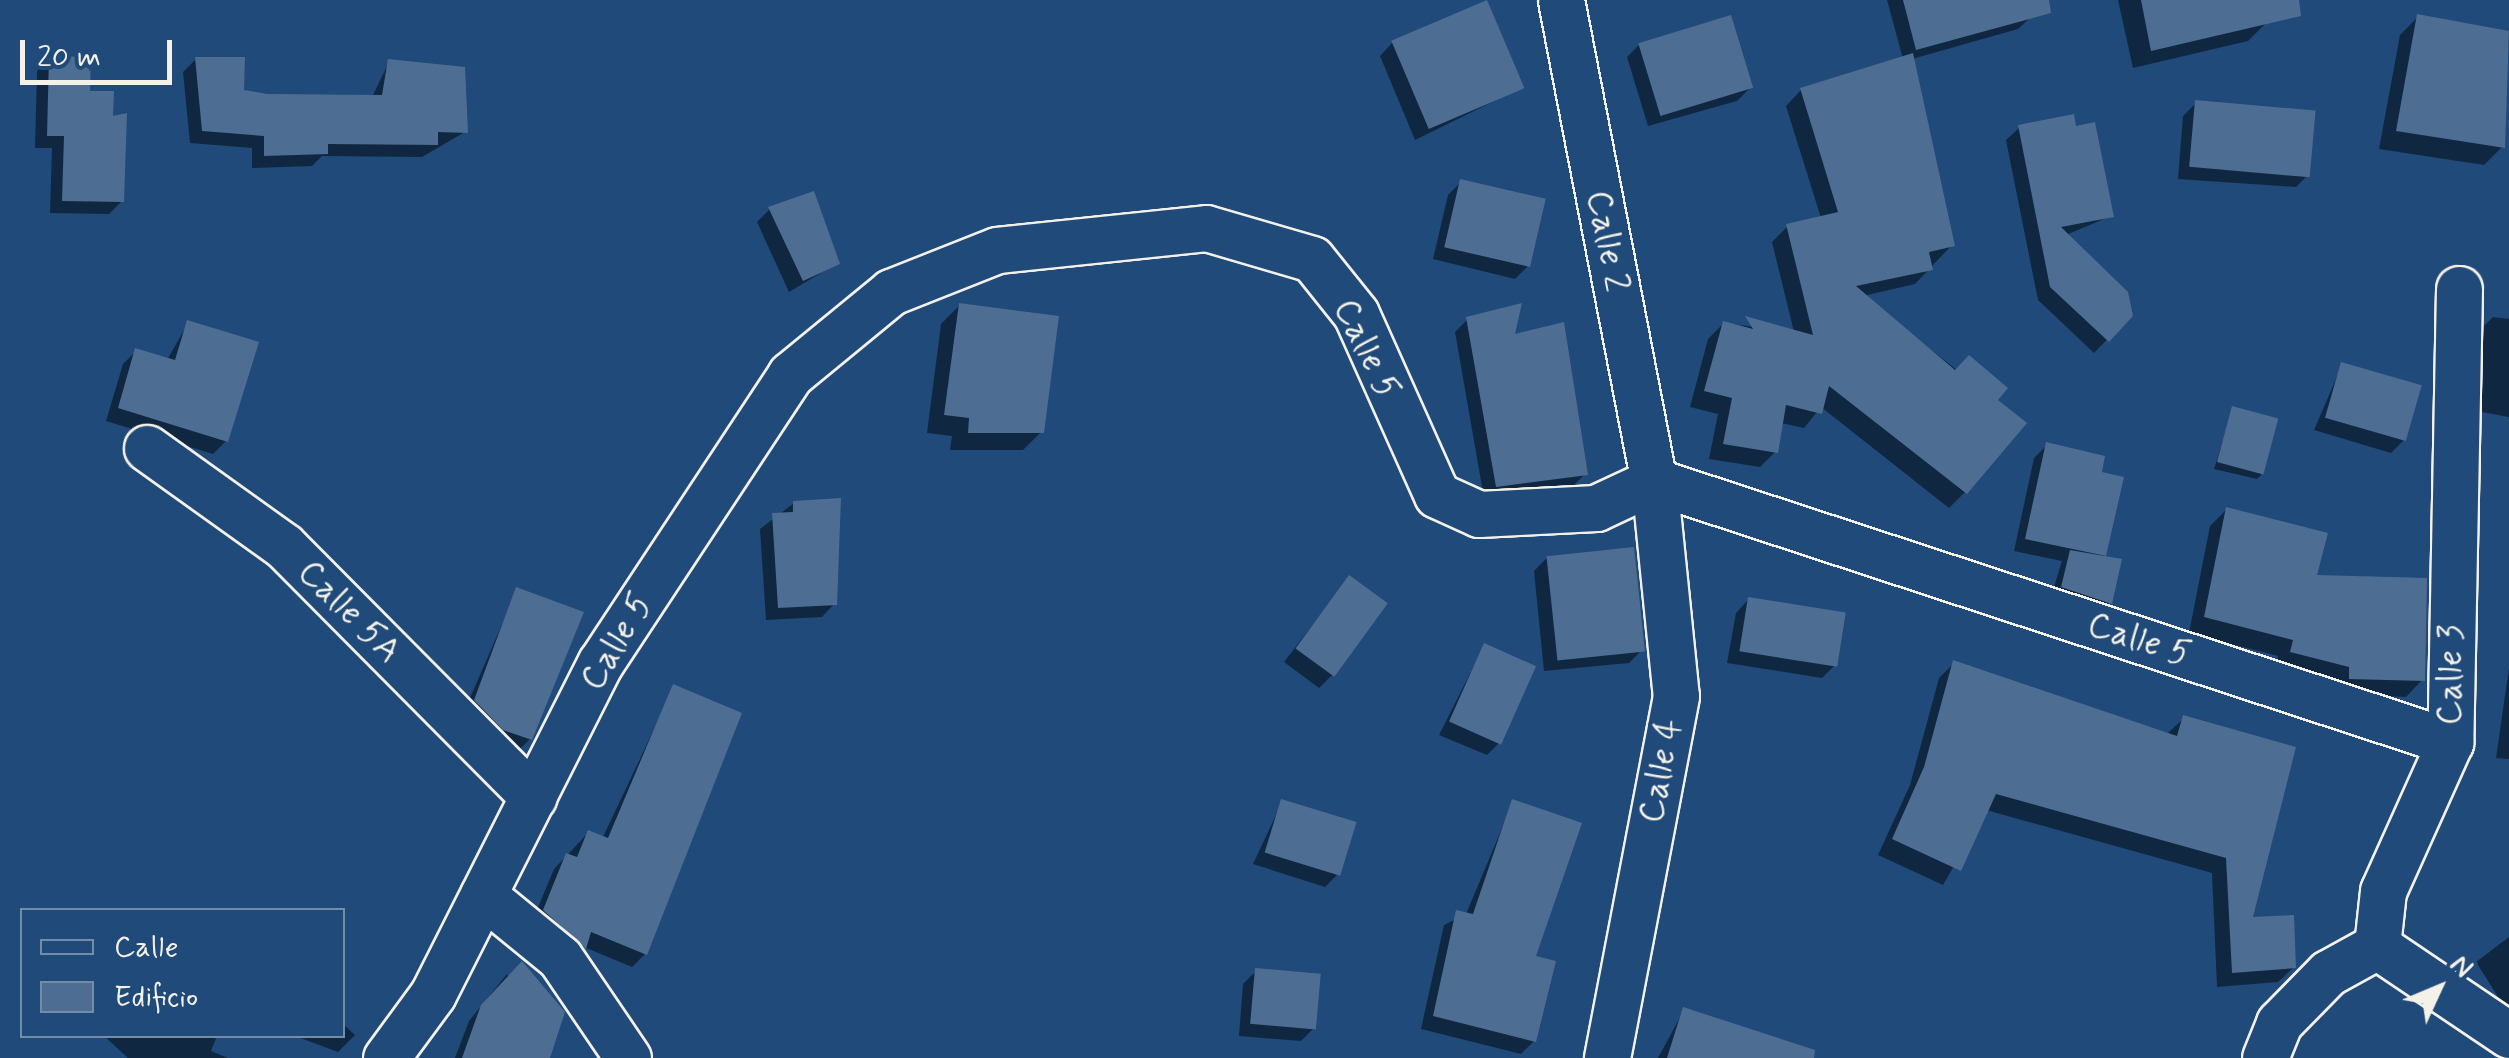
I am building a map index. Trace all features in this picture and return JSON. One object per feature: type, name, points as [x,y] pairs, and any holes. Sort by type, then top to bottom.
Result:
[{"type":"street","name":"Calle 2","points":[[1561,0],[1654,481]]},
{"type":"street","name":"Calle 5","points":[[386,1058],[433,994],[602,662],[790,374],[891,292],[996,250],[1206,228],[1312,258],[1356,314],[1436,495],[1479,514],[1596,508],[1654,481],[2450,742]]},
{"type":"street","name":"Calle 3","points":[[2376,946],[2383,891],[2450,742],[2459,289]]},
{"type":"street","name":"Calle 5A","points":[[148,448],[284,546],[533,797]]},
{"type":"street","name":"Calle 4","points":[[1607,1058],[1676,696],[1654,481]]},
{"type":"street","points":[[483,895],[560,958],[628,1058]]},
{"type":"street","points":[[2264,1058],[2280,1024],[2328,973],[2376,946],[2509,1035]]},
{"type":"building","points":[[1487,0],[1525,88],[1429,129],[1391,41]]},
{"type":"building","points":[[1903,0],[2049,0],[2051,13],[1916,50]]},
{"type":"building","points":[[2141,0],[2299,0],[2301,16],[2151,51]]},
{"type":"building","points":[[2417,14],[2509,31],[2505,148],[2396,131]]},
{"type":"building","points":[[1731,15],[1753,88],[1660,116],[1638,43]]},
{"type":"building","points":[[1913,53],[1955,246],[1929,252],[1933,270],[1856,286],[1955,370],[1969,355],[2008,388],[1998,400],[2027,423],[1967,494],[1829,386],[1822,414],[1786,405],[1778,453],[1723,444],[1732,398],[1704,391],[1723,321],[1753,329],[1745,316],[1813,335],[1786,224],[1838,212],[1800,88]]},
{"type":"building","points":[[49,56],[91,57],[90,91],[114,91],[113,116],[127,113],[124,202],[62,201],[64,136],[47,136]]},
{"type":"building","points":[[195,57],[245,57],[244,90],[267,94],[382,95],[388,59],[465,67],[468,133],[438,132],[438,145],[328,144],[328,154],[264,156],[264,136],[202,131]]},
{"type":"building","points":[[2195,100],[2316,111],[2310,177],[2189,167]]},
{"type":"building","points":[[2074,114],[2076,126],[2095,122],[2114,217],[2061,227],[2128,292],[2133,316],[2109,342],[2050,287],[2018,125]]},
{"type":"building","points":[[1460,179],[1546,199],[1530,267],[1444,247]]},
{"type":"building","points":[[814,191],[840,264],[803,281],[768,207]]},
{"type":"building","points":[[959,303],[1059,316],[1044,433],[968,433],[969,418],[944,415]]},
{"type":"building","points":[[1522,303],[1515,334],[1564,322],[1588,475],[1496,487],[1466,317]]},
{"type":"building","points":[[187,320],[259,342],[228,442],[118,408],[135,348],[175,360]]},
{"type":"building","points":[[2341,362],[2422,385],[2406,441],[2325,418]]},
{"type":"building","points":[[2232,406],[2278,418],[2263,474],[2217,462]]},
{"type":"building","points":[[2046,442],[2105,456],[2102,472],[2124,477],[2106,556],[2025,539]]},
{"type":"building","points":[[841,498],[837,605],[778,608],[772,513],[793,512],[793,501]]},
{"type":"building","points":[[2226,507],[2328,533],[2317,575],[2427,578],[2425,681],[2349,679],[2349,667],[2290,652],[2293,640],[2204,617]]},
{"type":"building","points":[[1634,547],[1645,651],[1557,661],[1546,556]]},
{"type":"building","points":[[2070,550],[2122,559],[2112,604],[2061,587]]},
{"type":"building","points":[[1349,575],[1388,603],[1334,677],[1296,649]]},
{"type":"building","points":[[516,587],[584,612],[532,740],[503,730],[474,700]]},
{"type":"building","points":[[1748,597],[1846,612],[1837,667],[1739,651]]},
{"type":"building","points":[[1484,643],[1536,666],[1501,745],[1449,722]]},
{"type":"building","points":[[1953,660],[2177,736],[2183,715],[2296,747],[2253,917],[2294,915],[2296,968],[2232,973],[2226,858],[1996,794],[1961,871],[1892,839],[1924,767]]},
{"type":"building","points":[[673,684],[742,713],[647,955],[591,932],[586,949],[543,910],[566,853],[577,857],[588,830],[608,838]]},
{"type":"building","points":[[1281,799],[1357,822],[1340,876],[1265,853]]},
{"type":"building","points":[[1512,799],[1582,823],[1536,956],[1556,961],[1536,1042],[1433,1016],[1456,910],[1473,914]]},
{"type":"building","points":[[522,961],[565,1012],[550,1058],[462,1058],[481,1005]]},
{"type":"building","points":[[1255,968],[1321,974],[1316,1030],[1250,1024]]},
{"type":"building","points":[[1683,1007],[1815,1050],[1814,1058],[1667,1058]]}]
